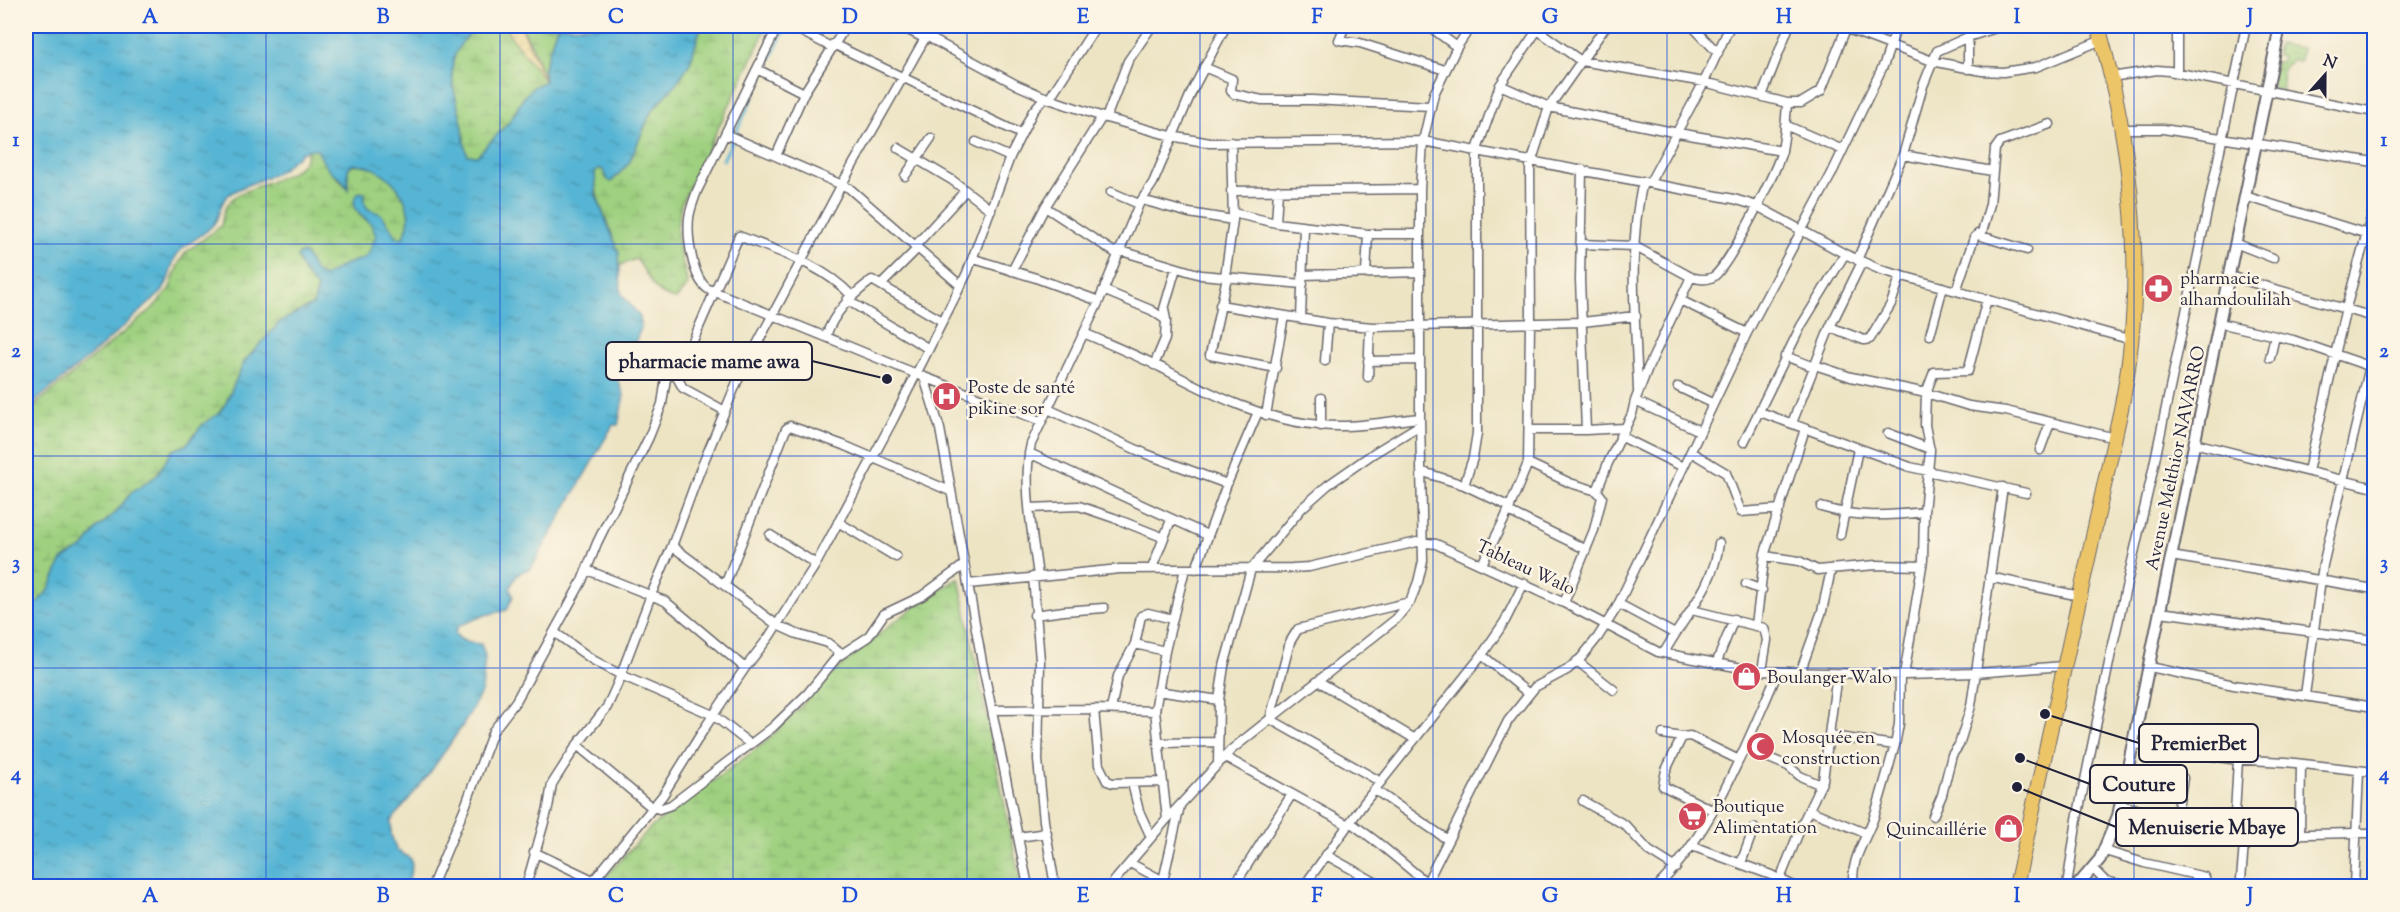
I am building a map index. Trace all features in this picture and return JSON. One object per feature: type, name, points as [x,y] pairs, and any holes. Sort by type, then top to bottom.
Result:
[{"type":"highway","points":[[2016,886],[2127,382],[2132,340],[2135,297],[2134,255],[2122,129],[2098,26]]},
{"type":"street","points":[[778,26],[697,191],[690,212],[688,230],[699,280],[716,292],[1041,421]]},
{"type":"street","points":[[791,26],[903,76],[1021,134]]},
{"type":"street","points":[[776,156],[804,93],[846,26]]},
{"type":"street","points":[[900,26],[1047,98],[1104,118],[1172,136],[1210,143],[1423,141],[1734,199],[1757,206],[1859,261],[1900,277],[2132,340]]},
{"type":"street","points":[[526,886],[548,808],[552,784],[577,745],[607,707],[736,382],[800,260],[932,26]]},
{"type":"street","points":[[534,852],[591,883],[655,808],[713,716],[777,625],[816,564],[872,458],[921,375],[929,349],[974,259],[1010,157],[1021,134],[1033,111],[1047,98],[1096,26]]},
{"type":"street","points":[[1012,271],[1045,207],[1104,118],[1128,61],[1152,26]]},
{"type":"street","points":[[1055,886],[1038,760],[1037,710],[1040,660],[1034,615],[1035,577],[1029,453],[1041,421],[1099,301],[1140,202],[1159,171],[1172,136],[1226,26]]},
{"type":"street","points":[[1346,26],[1340,40],[1360,43],[1445,70]]},
{"type":"street","points":[[1429,26],[1457,47]]},
{"type":"street","points":[[1110,886],[1167,819],[1225,757],[1396,619],[1410,602],[1421,571],[1424,542],[1420,422],[1420,189],[1423,141],[1430,106],[1445,70],[1471,26]]},
{"type":"street","points":[[1482,564],[1528,463],[1531,160],[1549,107],[1606,26]]},
{"type":"street","points":[[1692,26],[1718,53]]},
{"type":"street","points":[[1638,392],[1634,246],[1636,214],[1646,182],[1677,133],[1730,26]]},
{"type":"street","points":[[1762,96],[1789,26]]},
{"type":"street","points":[[1225,757],[1349,824],[1377,842],[1426,885],[1503,729],[1540,683],[1567,670],[1577,661],[1619,604],[1712,403],[1843,150],[1898,26]]},
{"type":"street","points":[[1792,423],[1903,155],[1932,61],[1938,50],[2002,26]]},
{"type":"street","points":[[2067,886],[2069,859],[2077,819],[2246,26]]},
{"type":"street","name":"Avenue Melthior NAVARRO","points":[[2077,886],[2093,869],[2105,850],[2121,805],[2280,26]]},
{"type":"street","points":[[1464,485],[1473,458],[1477,433],[1477,150],[1500,85],[1535,27],[1581,61],[1704,82],[1787,104],[1800,103],[1821,91],[1845,27],[1932,61],[1968,69],[2003,72],[2023,70],[2063,58],[2102,40]]},
{"type":"street","points":[[2177,72],[2178,34]]},
{"type":"street","points":[[1968,37],[1968,69]]},
{"type":"street","points":[[1204,67],[1232,80],[1231,91],[1234,94],[1262,100],[1430,106]]},
{"type":"street","points":[[757,69],[804,93]]},
{"type":"street","points":[[2111,77],[2157,70],[2177,72],[2374,112]]},
{"type":"street","points":[[1500,85],[1549,107],[1782,151]]},
{"type":"street","points":[[1580,244],[1634,246],[1691,277],[1705,279],[1717,274],[1768,186],[1782,151],[1787,104]]},
{"type":"street","points":[[1981,236],[1988,211],[1993,153],[2000,142],[2050,124]]},
{"type":"street","points":[[1785,125],[1843,150]]},
{"type":"street","points":[[2122,129],[2163,129],[2374,162]]},
{"type":"street","points":[[724,134],[842,184],[961,286]]},
{"type":"street","points":[[905,176],[931,138]]},
{"type":"street","points":[[976,142],[1010,157]]},
{"type":"street","points":[[1230,142],[1233,217],[1226,277],[1210,355],[1276,368]]},
{"type":"street","points":[[898,148],[918,159],[991,210]]},
{"type":"street","points":[[1903,155],[1992,171]]},
{"type":"street","points":[[1582,170],[1580,280],[1586,430]]},
{"type":"street","points":[[1231,191],[1420,189]]},
{"type":"street","points":[[1275,223],[1278,190]]},
{"type":"street","points":[[881,285],[965,191]]},
{"type":"street","points":[[1111,192],[1140,202],[1180,211],[1368,234],[1420,234]]},
{"type":"street","points":[[2245,196],[2371,235]]},
{"type":"street","points":[[1045,207],[1118,252],[1201,274],[1303,279],[1420,272]]},
{"type":"street","points":[[2308,471],[2346,308],[2371,235],[2374,207]]},
{"type":"street","points":[[1301,319],[1304,227]]},
{"type":"street","points":[[1366,274],[1368,234]]},
{"type":"street","points":[[725,411],[683,388],[678,379],[678,372],[716,292],[739,236],[800,260],[837,280],[850,298],[929,349]]},
{"type":"street","points":[[1956,291],[1975,236],[2027,250]]},
{"type":"street","points":[[2235,243],[2273,258]]},
{"type":"street","points":[[1744,442],[1806,315],[1845,254]]},
{"type":"street","points":[[974,259],[1099,301]]},
{"type":"street","points":[[1154,365],[1165,339],[1164,309],[1176,268]]},
{"type":"street","points":[[2229,276],[2374,317]]},
{"type":"street","points":[[1597,491],[1632,414],[1638,392],[1691,277]]},
{"type":"street","points":[[1830,327],[1864,340],[1870,339],[1891,304],[1900,277]]},
{"type":"street","points":[[826,336],[828,328],[850,298],[872,280],[942,321]]},
{"type":"street","points":[[1930,335],[1943,288]]},
{"type":"street","points":[[1103,290],[1151,310],[1166,320]]},
{"type":"street","points":[[1854,886],[1852,878],[1856,860],[1876,810],[1899,724],[1902,675],[1922,566],[1930,448],[1925,425],[1926,393],[1934,372],[1968,371],[1987,299]]},
{"type":"street","points":[[1680,300],[1747,333]]},
{"type":"street","points":[[1220,305],[1328,323],[1370,327],[1582,322],[1636,316]]},
{"type":"street","points":[[1196,569],[1227,484],[1262,414],[1276,368],[1284,316]]},
{"type":"street","points":[[1325,361],[1328,323]]},
{"type":"street","points":[[2219,323],[2275,336],[2369,366]]},
{"type":"street","points":[[1368,377],[1370,327]]},
{"type":"street","points":[[1084,333],[1154,365],[1186,383],[1262,414],[1321,426],[1420,422]]},
{"type":"street","points":[[2270,358],[2275,336]]},
{"type":"street","points":[[2306,695],[2320,581],[2374,349]]},
{"type":"street","points":[[1785,356],[1851,377],[2115,438]]},
{"type":"street","points":[[1368,361],[1420,360]]},
{"type":"street","points":[[432,886],[493,731],[512,707],[587,570],[597,543],[658,413],[664,397],[664,383],[669,376],[678,372]]},
{"type":"street","points":[[921,375],[939,427],[992,710],[1028,886]]},
{"type":"street","points":[[1678,387],[1712,403]]},
{"type":"street","points":[[1321,426],[1322,398]]},
{"type":"street","points":[[1635,401],[1700,430]]},
{"type":"street","points":[[1048,409],[1146,454],[1227,484]]},
{"type":"street","points":[[1760,412],[1928,473],[2026,493]]},
{"type":"street","points":[[1218,765],[1216,742],[1224,666],[1251,569],[1302,508],[1328,485],[1420,422]]},
{"type":"street","points":[[2040,450],[2050,423]]},
{"type":"street","points":[[725,585],[787,427],[794,426],[950,491]]},
{"type":"street","points":[[1756,625],[1765,556],[1805,429]]},
{"type":"street","points":[[1530,430],[1622,432],[1683,467]]},
{"type":"street","points":[[1888,433],[1930,448]]},
{"type":"street","points":[[2194,443],[2374,489]]},
{"type":"street","points":[[1840,535],[1858,449]]},
{"type":"street","points":[[1691,452],[1726,473],[1742,515],[1780,509]]},
{"type":"street","points":[[1029,453],[1207,535]]},
{"type":"street","points":[[1528,463],[1570,483],[1597,491],[1601,495],[1602,501],[1564,603]]},
{"type":"street","points":[[1422,472],[1464,485],[1585,549]]},
{"type":"street","points":[[1933,816],[1953,755],[1963,734],[1976,673],[2003,487]]},
{"type":"street","points":[[1030,508],[1079,506],[1162,537]]},
{"type":"street","points":[[1821,507],[1845,513],[1881,517],[1924,512]]},
{"type":"street","points":[[1152,568],[1162,537],[1171,520]]},
{"type":"street","points":[[838,522],[896,557]]},
{"type":"street","points":[[770,535],[816,564]]},
{"type":"street","points":[[968,584],[1152,568],[1309,567],[1424,542]]},
{"type":"street","name":"Tableau Walo","points":[[1424,542],[1436,544],[1524,583],[1605,626],[1664,653],[1716,664],[1762,672],[1902,675],[1976,673],[2064,666]]},
{"type":"street","points":[[1664,653],[1711,578],[1719,543]]},
{"type":"street","points":[[672,546],[777,625],[797,634],[828,643],[841,654]]},
{"type":"street","points":[[1765,556],[1799,561],[1817,570],[1876,565],[1922,566]]},
{"type":"street","points":[[2171,556],[2374,589]]},
{"type":"street","points":[[577,745],[638,797],[655,808],[671,805],[791,711],[841,654],[868,637],[884,614],[921,596],[964,565]]},
{"type":"street","points":[[1167,819],[1155,711],[1165,651],[1185,569]]},
{"type":"street","points":[[587,570],[669,603],[745,668]]},
{"type":"street","points":[[1800,673],[1822,611],[1831,570]]},
{"type":"street","points":[[1989,577],[2080,596]]},
{"type":"street","points":[[1304,886],[1378,786],[1482,656],[1524,583]]},
{"type":"street","points":[[1746,584],[1762,590]]},
{"type":"street","points":[[1270,719],[1290,642],[1298,629],[1410,602]]},
{"type":"street","points":[[1619,604],[1675,634]]},
{"type":"street","points":[[1034,615],[1104,608]]},
{"type":"street","points":[[1692,610],[1764,628],[1767,633],[1767,648],[1762,672]]},
{"type":"street","points":[[2160,612],[2374,640]]},
{"type":"street","points":[[1111,709],[1118,676],[1135,644],[1141,616],[1144,614],[1173,619]]},
{"type":"street","points":[[1716,664],[1734,620]]},
{"type":"street","points":[[554,632],[593,660],[621,675],[713,716],[750,744]]},
{"type":"street","points":[[1135,644],[1165,651]]},
{"type":"street","points":[[1482,656],[1529,694]]},
{"type":"street","points":[[1577,661],[1614,690]]},
{"type":"street","points":[[2150,667],[2234,685],[2374,707]]},
{"type":"street","points":[[1658,886],[1692,846],[1745,748],[1778,672]]},
{"type":"street","points":[[1780,879],[1821,785],[1830,736],[1837,674]]},
{"type":"street","points":[[1318,681],[1415,739]]},
{"type":"street","points":[[1157,691],[1219,700]]},
{"type":"street","points":[[1094,709],[1099,765],[1107,781],[1113,783],[1163,782]]},
{"type":"street","points":[[992,710],[1155,711]]},
{"type":"street","points":[[1270,719],[1378,786],[1448,840]]},
{"type":"street","points":[[1663,734],[1690,736],[1739,760]]},
{"type":"street","points":[[1682,736],[1666,771],[1663,786],[1712,810]]},
{"type":"street","points":[[1830,736],[1895,745]]},
{"type":"street","points":[[1158,743],[1216,742]]},
{"type":"street","points":[[2134,744],[2238,760],[2374,772]]},
{"type":"street","points":[[1745,748],[1788,766],[1800,776],[1821,785]]},
{"type":"street","points":[[2234,832],[2238,760]]},
{"type":"street","points":[[2300,835],[2301,764]]},
{"type":"street","points":[[2354,886],[2355,832],[2360,771]]},
{"type":"street","points":[[2176,820],[2183,778]]},
{"type":"street","points":[[1132,783],[1139,811],[1151,837]]},
{"type":"street","points":[[1234,886],[1292,794]]},
{"type":"street","points":[[1583,801],[1625,825],[1649,851],[1676,867]]},
{"type":"street","points":[[1163,881],[1181,804]]},
{"type":"street","points":[[2121,805],[2176,820],[2234,832],[2300,835],[2374,833]]},
{"type":"street","points":[[1809,810],[1865,833]]},
{"type":"street","points":[[1741,864],[1754,828]]},
{"type":"street","points":[[1018,837],[1047,833]]},
{"type":"street","points":[[2241,879],[2244,833]]},
{"type":"street","points":[[1692,846],[1794,886]]},
{"type":"street","points":[[2105,850],[2152,865],[2205,877],[2206,886]]},
{"type":"street","points":[[1326,855],[1382,886]]},
{"type":"street","points":[[1130,863],[1173,886]]},
{"type":"street","points":[[2093,869],[2108,884],[2128,886]]},
{"type":"green space","points":[[480,26],[506,26],[507,31],[544,79],[532,45],[521,26],[557,26],[544,67],[545,81],[533,87],[524,97],[510,121],[477,156],[468,155],[465,147],[452,69],[459,47],[467,36]]},
{"type":"green space","points":[[701,26],[767,26],[681,204],[677,240],[688,285],[676,299],[667,297],[656,288],[636,259],[619,266],[615,242],[601,208],[595,184],[595,172],[599,168],[603,170],[607,179],[612,181],[629,163],[651,112],[675,85],[690,63]]},
{"type":"green space","points":[[2278,44],[2302,48],[2300,62],[2293,59],[2282,70],[2283,90],[2272,88],[2274,62],[2281,62],[2283,59],[2276,54]]},
{"type":"green space","points":[[314,148],[327,167],[348,189],[348,169],[351,165],[364,165],[388,177],[405,200],[408,213],[408,226],[402,238],[397,237],[385,219],[368,209],[364,202],[359,215],[371,224],[376,236],[369,253],[364,258],[344,265],[324,277],[315,272],[305,254],[300,253],[297,257],[303,271],[317,288],[314,304],[281,321],[244,362],[225,405],[218,414],[203,424],[186,445],[173,450],[156,476],[131,493],[116,512],[97,529],[84,547],[62,560],[49,590],[32,608],[30,614],[34,631],[26,649],[26,417],[29,410],[152,309],[169,290],[178,265],[186,252],[221,226],[225,209],[231,200],[249,189],[275,180],[298,168],[305,160],[307,151]]},
{"type":"green space","points":[[959,578],[1021,886],[597,886],[650,828],[767,741],[834,672],[889,626],[928,597]]},
{"type":"sand","points":[[506,26],[521,26],[545,81],[507,31]]},
{"type":"water","points":[[26,26],[480,26],[467,36],[459,47],[452,69],[465,147],[468,155],[477,156],[510,121],[524,97],[533,87],[545,81],[544,67],[557,26],[701,26],[690,63],[675,85],[651,112],[629,163],[611,182],[603,170],[599,168],[595,172],[596,195],[619,253],[621,293],[640,317],[641,328],[633,348],[627,349],[626,354],[631,365],[621,369],[616,377],[624,395],[618,425],[613,425],[531,569],[523,571],[514,580],[510,588],[513,596],[507,610],[485,615],[458,626],[455,633],[460,639],[481,644],[485,656],[482,691],[463,725],[429,774],[391,821],[391,835],[397,850],[411,859],[412,867],[407,886],[26,886],[26,649],[34,631],[30,614],[32,608],[49,590],[62,560],[84,547],[97,529],[116,512],[131,493],[156,476],[173,450],[186,445],[203,424],[218,414],[225,405],[244,362],[281,321],[314,304],[317,288],[303,271],[297,257],[300,253],[305,254],[315,272],[324,277],[344,265],[364,258],[369,253],[376,236],[371,224],[355,209],[355,197],[360,192],[365,193],[364,202],[368,209],[381,214],[397,237],[402,238],[408,226],[408,213],[405,200],[398,188],[376,170],[364,165],[351,165],[348,169],[348,190],[343,181],[326,167],[317,150],[303,152],[276,173],[227,196],[213,225],[179,251],[162,292],[26,409]]},
{"type":"waterway","points":[[723,160],[786,26]]},
{"type":"place","name":"pharmacie alhamdoulilah","points":[[2159,288]]},
{"type":"place","name":"pharmacie mame awa","points":[[887,379]]},
{"type":"place","name":"Poste de santé pikine sor","points":[[947,397]]},
{"type":"place","name":"Boulanger Walo","points":[[1746,677]]},
{"type":"place","name":"PremierBet","points":[[2045,714]]},
{"type":"place","name":"Mosquée en construction","points":[[1761,747]]},
{"type":"place","name":"Couture","points":[[2020,758]]},
{"type":"place","name":"Menuiserie Mbaye","points":[[2017,787]]},
{"type":"place","name":"Boutique Alimentation","points":[[1692,816]]},
{"type":"place","name":"Quincaillérie","points":[[2008,829]]}]
